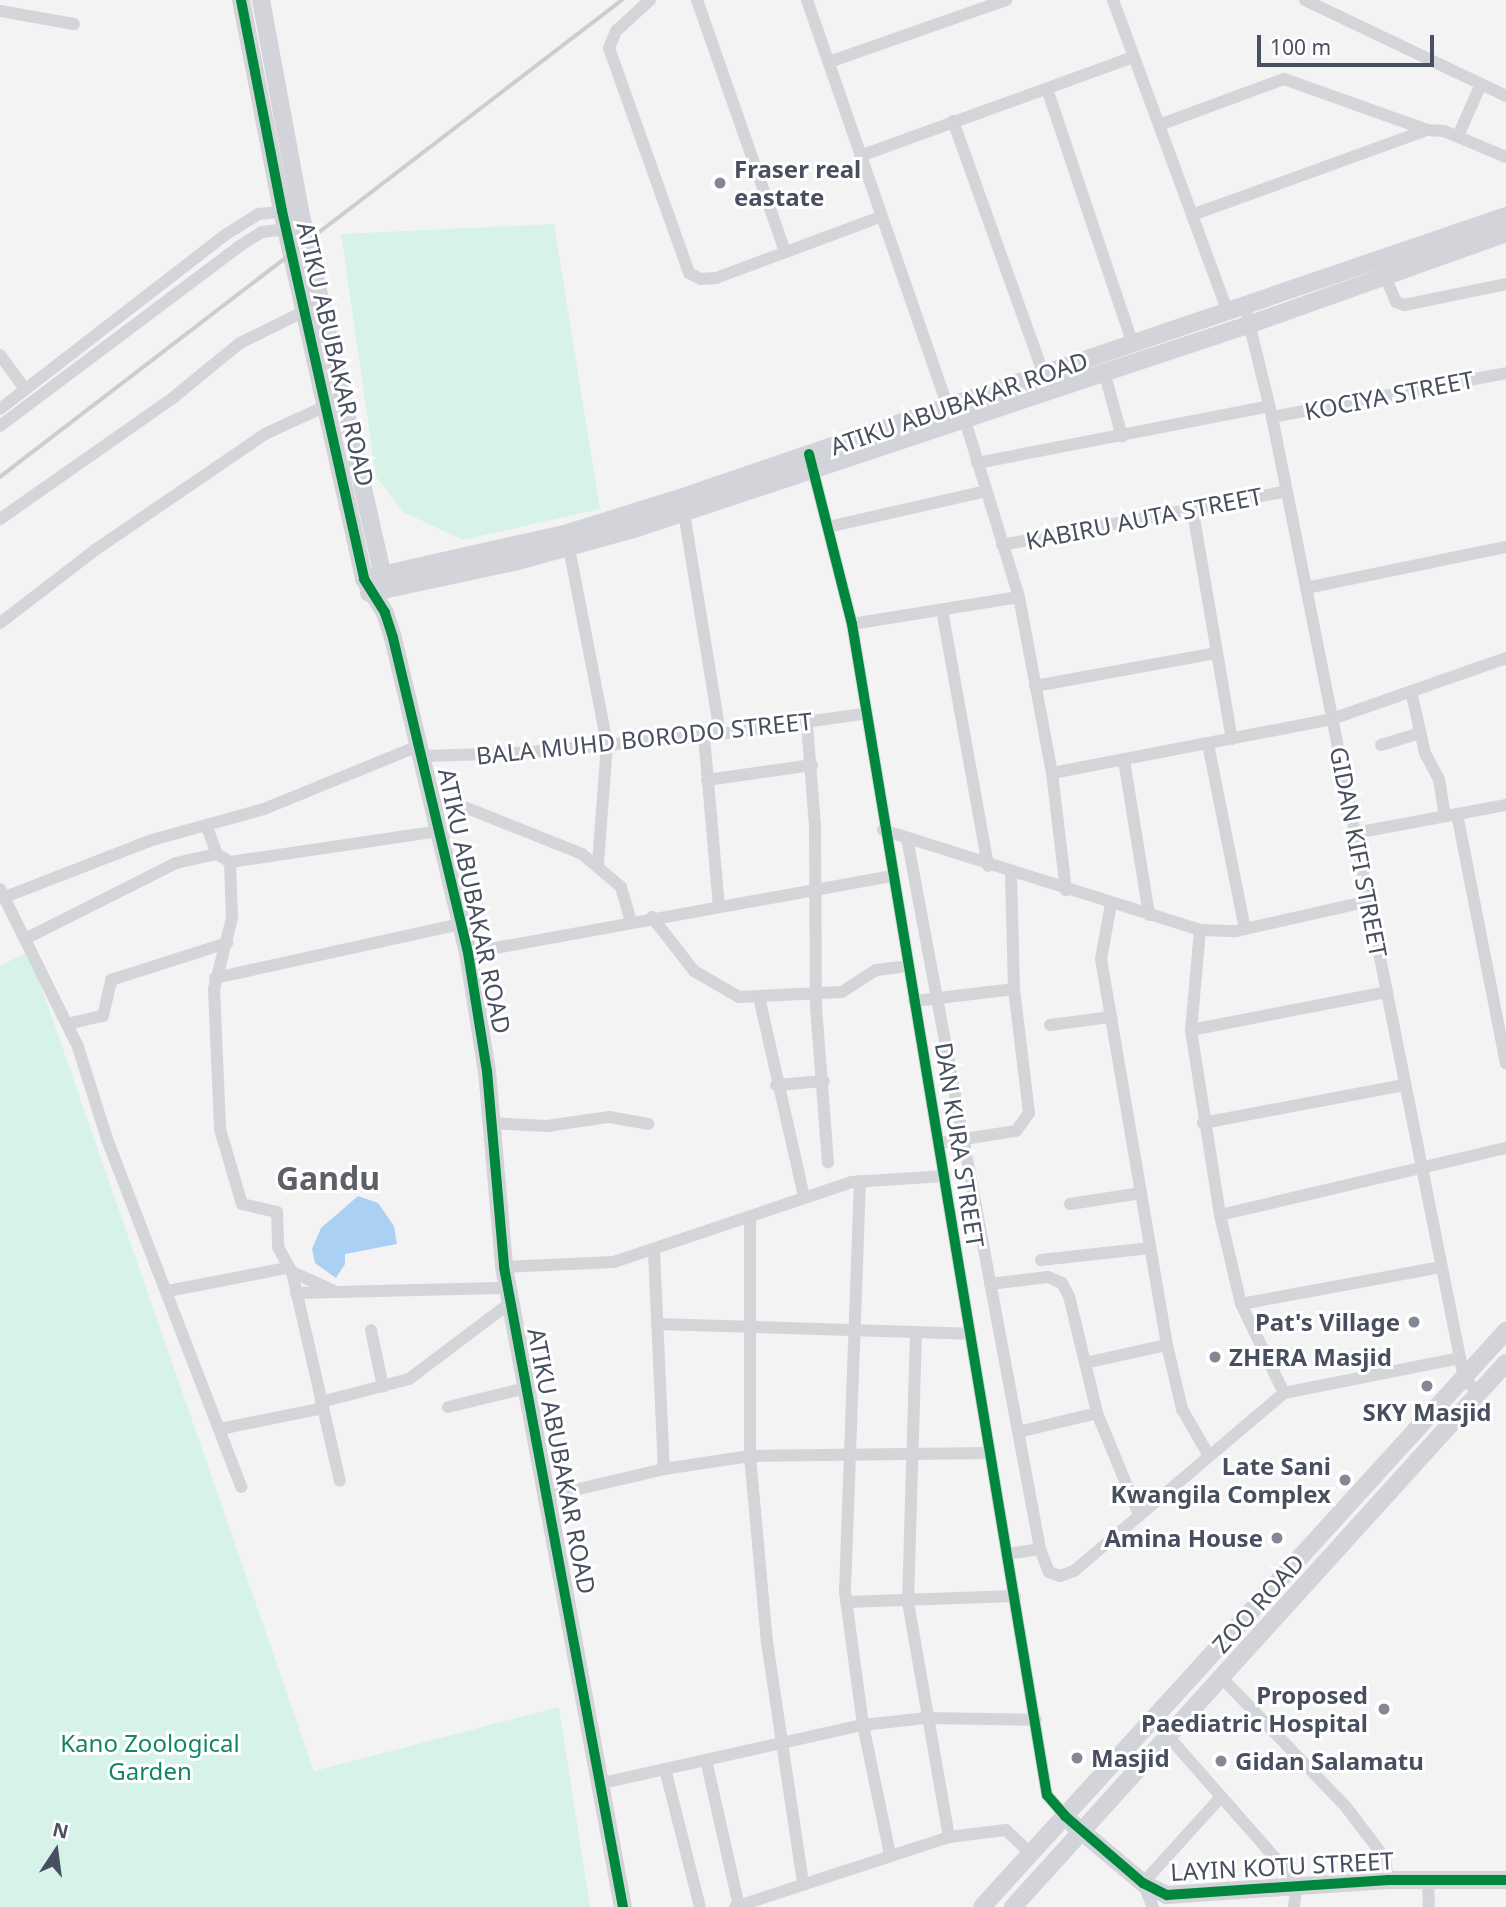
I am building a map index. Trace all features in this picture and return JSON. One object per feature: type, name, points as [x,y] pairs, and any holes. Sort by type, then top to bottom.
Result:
[{"type":"street","name":"ATIKU ABUBAKAR ROAD","points":[[241,0],[293,219],[303,310],[326,406],[422,751],[468,953],[483,1041],[504,1267],[545,1497],[573,1626],[598,1784],[624,1907]]},
{"type":"street","points":[[261,0],[293,219],[322,304],[375,584],[569,548],[684,513],[811,462]]},
{"type":"street","points":[[650,0],[616,31],[609,48],[689,273],[701,279],[716,278],[784,250],[880,217]]},
{"type":"street","points":[[696,0],[784,250]]},
{"type":"street","points":[[807,0],[880,217],[954,415],[978,463],[1018,597],[1052,773],[1066,890]]},
{"type":"street","points":[[829,61],[1006,0]]},
{"type":"street","name":"GIDAN KIFI STREET","points":[[1114,0],[1192,215],[1236,309],[1251,324],[1271,411],[1464,1378],[1478,1394]]},
{"type":"street","points":[[1305,0],[1506,96]]},
{"type":"street","points":[[0,11],[74,24]]},
{"type":"street","points":[[860,156],[1134,57]]},
{"type":"street","points":[[1159,125],[1284,79],[1427,130],[1458,136],[1506,157]]},
{"type":"street","points":[[1458,136],[1480,84]]},
{"type":"street","points":[[1047,89],[1133,345]]},
{"type":"street","points":[[953,121],[1044,375]]},
{"type":"street","points":[[1192,215],[1427,130]]},
{"type":"street","points":[[0,409],[225,235],[259,214],[293,219]]},
{"type":"street","name":"ATIKU ABUBAKAR ROAD","points":[[375,584],[564,534],[811,462],[954,415],[1044,375],[1506,216]]},
{"type":"street","points":[[0,426],[237,247],[262,232],[293,219]]},
{"type":"street","points":[[954,415],[1251,324],[1506,233]]},
{"type":"street","points":[[1385,276],[1396,302],[1404,305],[1506,284]]},
{"type":"street","points":[[0,519],[174,397],[240,343],[303,310],[322,304]]},
{"type":"street","points":[[0,355],[25,390]]},
{"type":"street","points":[[1104,371],[1122,438]]},
{"type":"street","name":"KOCIYA STREET","points":[[978,463],[1506,373]]},
{"type":"street","points":[[0,623],[96,550],[265,434],[326,406]]},
{"type":"street","name":"DAN KURA STREET","points":[[811,462],[852,624],[863,714],[945,1176],[1047,1795],[1082,1832]]},
{"type":"street","points":[[828,527],[986,491]]},
{"type":"street","name":"KABIRU AUTA STREET","points":[[1002,545],[1193,512],[1287,491]]},
{"type":"street","points":[[1193,512],[1232,739]]},
{"type":"street","points":[[684,513],[720,734]]},
{"type":"street","points":[[1306,588],[1506,547]]},
{"type":"street","points":[[569,548],[607,744],[598,864]]},
{"type":"street","points":[[852,624],[1018,597]]},
{"type":"street","points":[[942,610],[988,866]]},
{"type":"street","points":[[1035,686],[1217,653]]},
{"type":"street","points":[[1052,773],[1332,719],[1506,657]]},
{"type":"street","points":[[1411,691],[1428,761],[1438,775],[1451,815],[1506,1063]]},
{"type":"street","name":"BALA MUHD BORODO STREET","points":[[2,893],[152,840],[264,809],[422,751],[607,744],[704,736],[807,724],[863,714]]},
{"type":"street","points":[[807,724],[812,765],[817,889],[817,992],[828,1163]]},
{"type":"street","points":[[1381,746],[1420,733]]},
{"type":"street","points":[[704,736],[719,906]]},
{"type":"street","points":[[1208,744],[1245,929]]},
{"type":"street","points":[[1124,760],[1149,915]]},
{"type":"street","points":[[707,780],[812,765]]},
{"type":"street","points":[[1355,833],[1506,804]]},
{"type":"street","points":[[433,805],[494,818],[598,864],[621,887],[631,921]]},
{"type":"street","points":[[206,827],[217,854],[230,863],[439,831]]},
{"type":"street","points":[[883,830],[1011,874],[1200,930],[1245,929],[1369,901]]},
{"type":"street","points":[[908,838],[1040,1549],[1049,1572],[1060,1576],[1074,1571],[1284,1393],[1460,1358]]},
{"type":"street","points":[[27,938],[176,863],[217,854]]},
{"type":"street","points":[[230,863],[232,918],[228,943],[215,978],[220,1129],[242,1204],[277,1212],[278,1247],[296,1293],[340,1481]]},
{"type":"street","points":[[939,1143],[1016,1131],[1028,1113],[1014,989],[1011,874]]},
{"type":"street","points":[[468,953],[631,921],[891,876]]},
{"type":"street","points":[[2,893],[27,938],[46,988],[67,1024],[241,1487]]},
{"type":"street","points":[[1111,904],[1100,947],[1167,1345],[1182,1409],[1209,1456]]},
{"type":"street","points":[[653,917],[694,971],[732,995],[759,997],[845,992],[876,970],[908,966]]},
{"type":"street","points":[[215,978],[461,924]]},
{"type":"street","points":[[1200,930],[1191,1030],[1203,1123],[1220,1215],[1241,1304],[1284,1393]]},
{"type":"street","points":[[67,1024],[103,1016],[111,980],[228,943]]},
{"type":"street","points":[[914,1001],[1014,989]]},
{"type":"street","points":[[1191,1030],[1387,992]]},
{"type":"street","points":[[759,997],[776,1085],[804,1197]]},
{"type":"street","points":[[1049,1025],[1111,1017]]},
{"type":"street","points":[[776,1085],[824,1081]]},
{"type":"street","points":[[1203,1123],[1405,1084]]},
{"type":"street","points":[[490,1123],[547,1126],[609,1116],[648,1124]]},
{"type":"street","points":[[1220,1215],[1506,1148]]},
{"type":"street","points":[[504,1267],[603,1264],[654,1251],[804,1197],[860,1181],[945,1176]]},
{"type":"street","points":[[860,1181],[846,1602],[863,1725],[890,1854]]},
{"type":"street","points":[[1070,1204],[1141,1193]]},
{"type":"street","points":[[750,1218],[750,1456],[781,1743],[803,1883]]},
{"type":"street","points":[[1041,1260],[1150,1248]]},
{"type":"street","points":[[654,1251],[664,1469]]},
{"type":"street","points":[[1241,1304],[1441,1267]]},
{"type":"street","points":[[168,1291],[289,1270],[332,1290]]},
{"type":"street","points":[[990,1284],[1048,1277],[1062,1283],[1097,1413],[1139,1515]]},
{"type":"street","points":[[296,1293],[332,1290],[510,1295]]},
{"type":"street","points":[[220,1429],[322,1405],[409,1379],[510,1295]]},
{"type":"street","points":[[657,1324],[970,1334]]},
{"type":"street","points":[[371,1330],[383,1387]]},
{"type":"street","name":"ZOO ROAD","points":[[982,1907],[1506,1331]]},
{"type":"street","points":[[916,1332],[908,1602],[925,1718],[949,1837]]},
{"type":"street","points":[[1085,1363],[1167,1345]]},
{"type":"street","name":"ZOO ROAD","points":[[1013,1907],[1506,1363]]},
{"type":"street","points":[[448,1407],[526,1388]]},
{"type":"street","points":[[1018,1432],[1097,1413]]},
{"type":"street","points":[[545,1497],[664,1469],[750,1456],[849,1457],[990,1453]]},
{"type":"street","points":[[1008,1554],[1040,1549]]},
{"type":"street","points":[[846,1602],[908,1602],[1015,1596]]},
{"type":"street","points":[[1221,1677],[1363,1827],[1385,1858],[1388,1880]]},
{"type":"street","points":[[598,1784],[863,1725],[925,1718],[1036,1720]]},
{"type":"street","points":[[1168,1736],[1298,1887],[1294,1907]]},
{"type":"street","points":[[706,1760],[737,1906],[949,1837],[1006,1830],[1031,1854]]},
{"type":"street","points":[[665,1769],[700,1907]]},
{"type":"street","points":[[1153,1907],[1143,1883],[1221,1797]]},
{"type":"street","name":"LAYIN KOTU STREET","points":[[1082,1832],[1143,1883],[1174,1895],[1388,1880],[1506,1880]]},
{"type":"street","points":[[1428,1880],[1429,1907]]},
{"type":"green space","points":[[554,224],[600,509],[463,540],[403,512],[376,477],[341,234]]},
{"type":"green space","name":"Kano Zoological Garden","points":[[29,951],[314,1771],[559,1707],[590,1907],[0,1907],[0,966]]},
{"type":"water","points":[[358,1196],[378,1203],[394,1226],[397,1244],[345,1254],[345,1264],[336,1278],[315,1263],[312,1249],[321,1228]]},
{"type":"railway","points":[[0,477],[622,0]]},
{"type":"cycle path","points":[[241,0],[282,211],[364,579],[385,613],[393,638],[468,953],[487,1071],[504,1267],[623,1907]]},
{"type":"cycle path","points":[[809,454],[852,624],[1047,1795],[1065,1816],[1143,1883],[1167,1895],[1388,1880],[1506,1880]]},
{"type":"place","name":"Fraser real eastate","points":[[720,183]]},
{"type":"place","name":"Pat's Village","points":[[1414,1322]]},
{"type":"place","name":"ZHERA Masjid","points":[[1215,1357]]},
{"type":"place","name":"SKY Masjid","points":[[1427,1386]]},
{"type":"place","name":"Late Sani Kwangila Complex","points":[[1345,1480]]},
{"type":"place","name":"Amina House","points":[[1277,1538]]},
{"type":"place","name":"Proposed Paediatric Hospital","points":[[1384,1709]]},
{"type":"place","name":"Masjid","points":[[1077,1758]]},
{"type":"place","name":"Gidan Salamatu","points":[[1221,1761]]},
{"type":"district","name":"Gandu","points":[[328,1178]]}]
